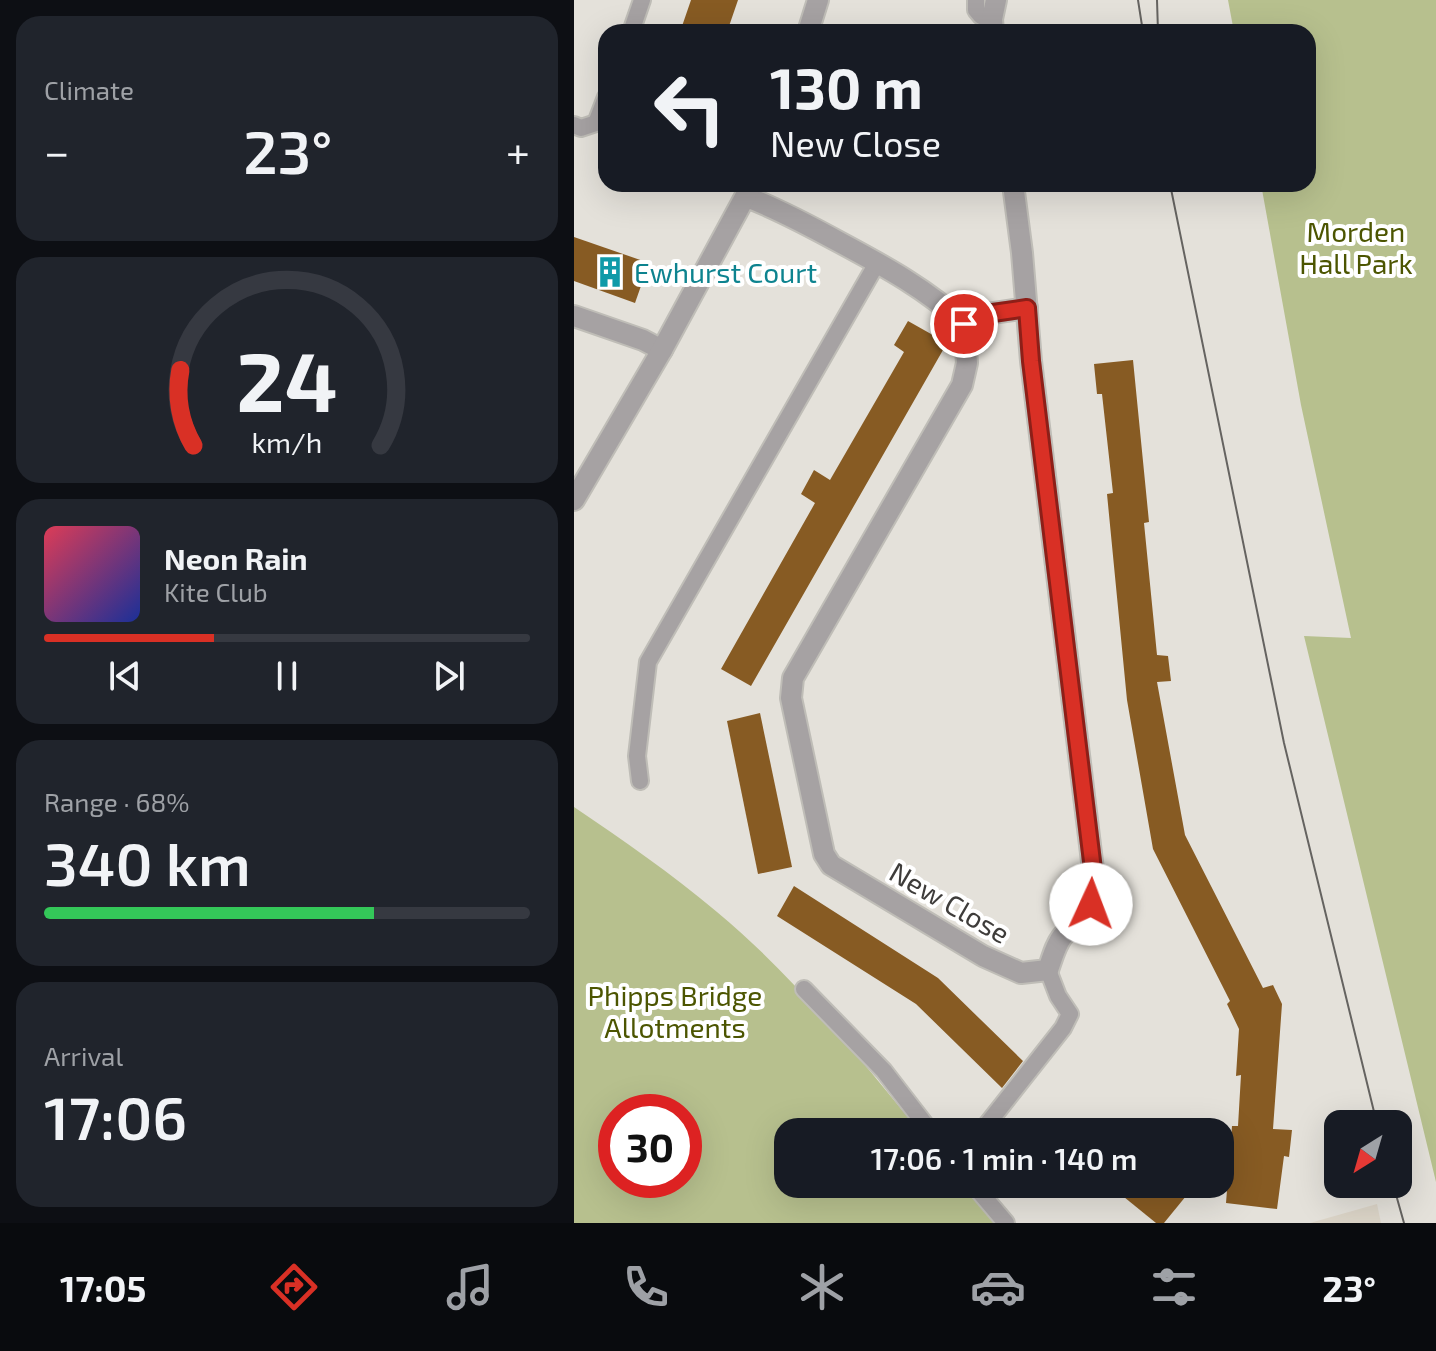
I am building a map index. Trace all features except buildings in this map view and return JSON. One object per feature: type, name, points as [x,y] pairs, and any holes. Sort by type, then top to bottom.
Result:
[{"type":"street","points":[[810,24],[818,0]]},
{"type":"street","points":[[574,500],[662,350],[749,192]]},
{"type":"street","points":[[753,192],[940,301],[964,324],[993,313],[1027,308]]},
{"type":"street","points":[[1014,192],[1031,361],[1095,886],[1088,922],[1071,926],[1058,941],[1048,970]]},
{"type":"street","points":[[574,316],[643,340],[662,350]]},
{"type":"street","name":"New Close","points":[[964,324],[967,363],[962,385],[793,678],[791,698],[824,854],[831,865],[983,956],[1021,973],[1048,970]]},
{"type":"lane","points":[[634,24],[642,0]]},
{"type":"lane","points":[[574,125],[581,128],[596,123],[598,118]]},
{"type":"lane","points":[[640,781],[637,756],[648,662],[877,263]]},
{"type":"lane","points":[[992,1118],[1063,1028],[1070,1014],[1058,996],[1048,970]]},
{"type":"lane","points":[[804,989],[884,1071],[920,1118]]},
{"type":"lane","points":[[985,1198],[1006,1223]]},
{"type":"shaded area","points":[[1377,1204],[1381,1223],[1310,1223]]},
{"type":"green space","name":"Morden Hall Park","points":[[1228,0],[1436,0],[1436,1182],[1304,636],[1351,638],[1301,405],[1262,192],[1316,192],[1316,24],[1232,24]]},
{"type":"green space","name":"Phipps Bridge Allotments","points":[[574,807],[665,871],[745,937],[824,1017],[909,1118],[774,1118],[774,1198],[974,1198],[995,1223],[574,1223]]},
{"type":"tram line","points":[[1138,0],[1142,24]]},
{"type":"tram line","points":[[1157,0],[1158,24]]},
{"type":"tram line","points":[[1172,192],[1284,743],[1374,1110]]},
{"type":"tram line","points":[[1397,1198],[1404,1223]]},
{"type":"place","name":"Ewhurst Court","points":[[610,272]]},
{"type":"route","points":[[964,324],[993,313],[1027,308],[1095,886],[1091,904]]}]
